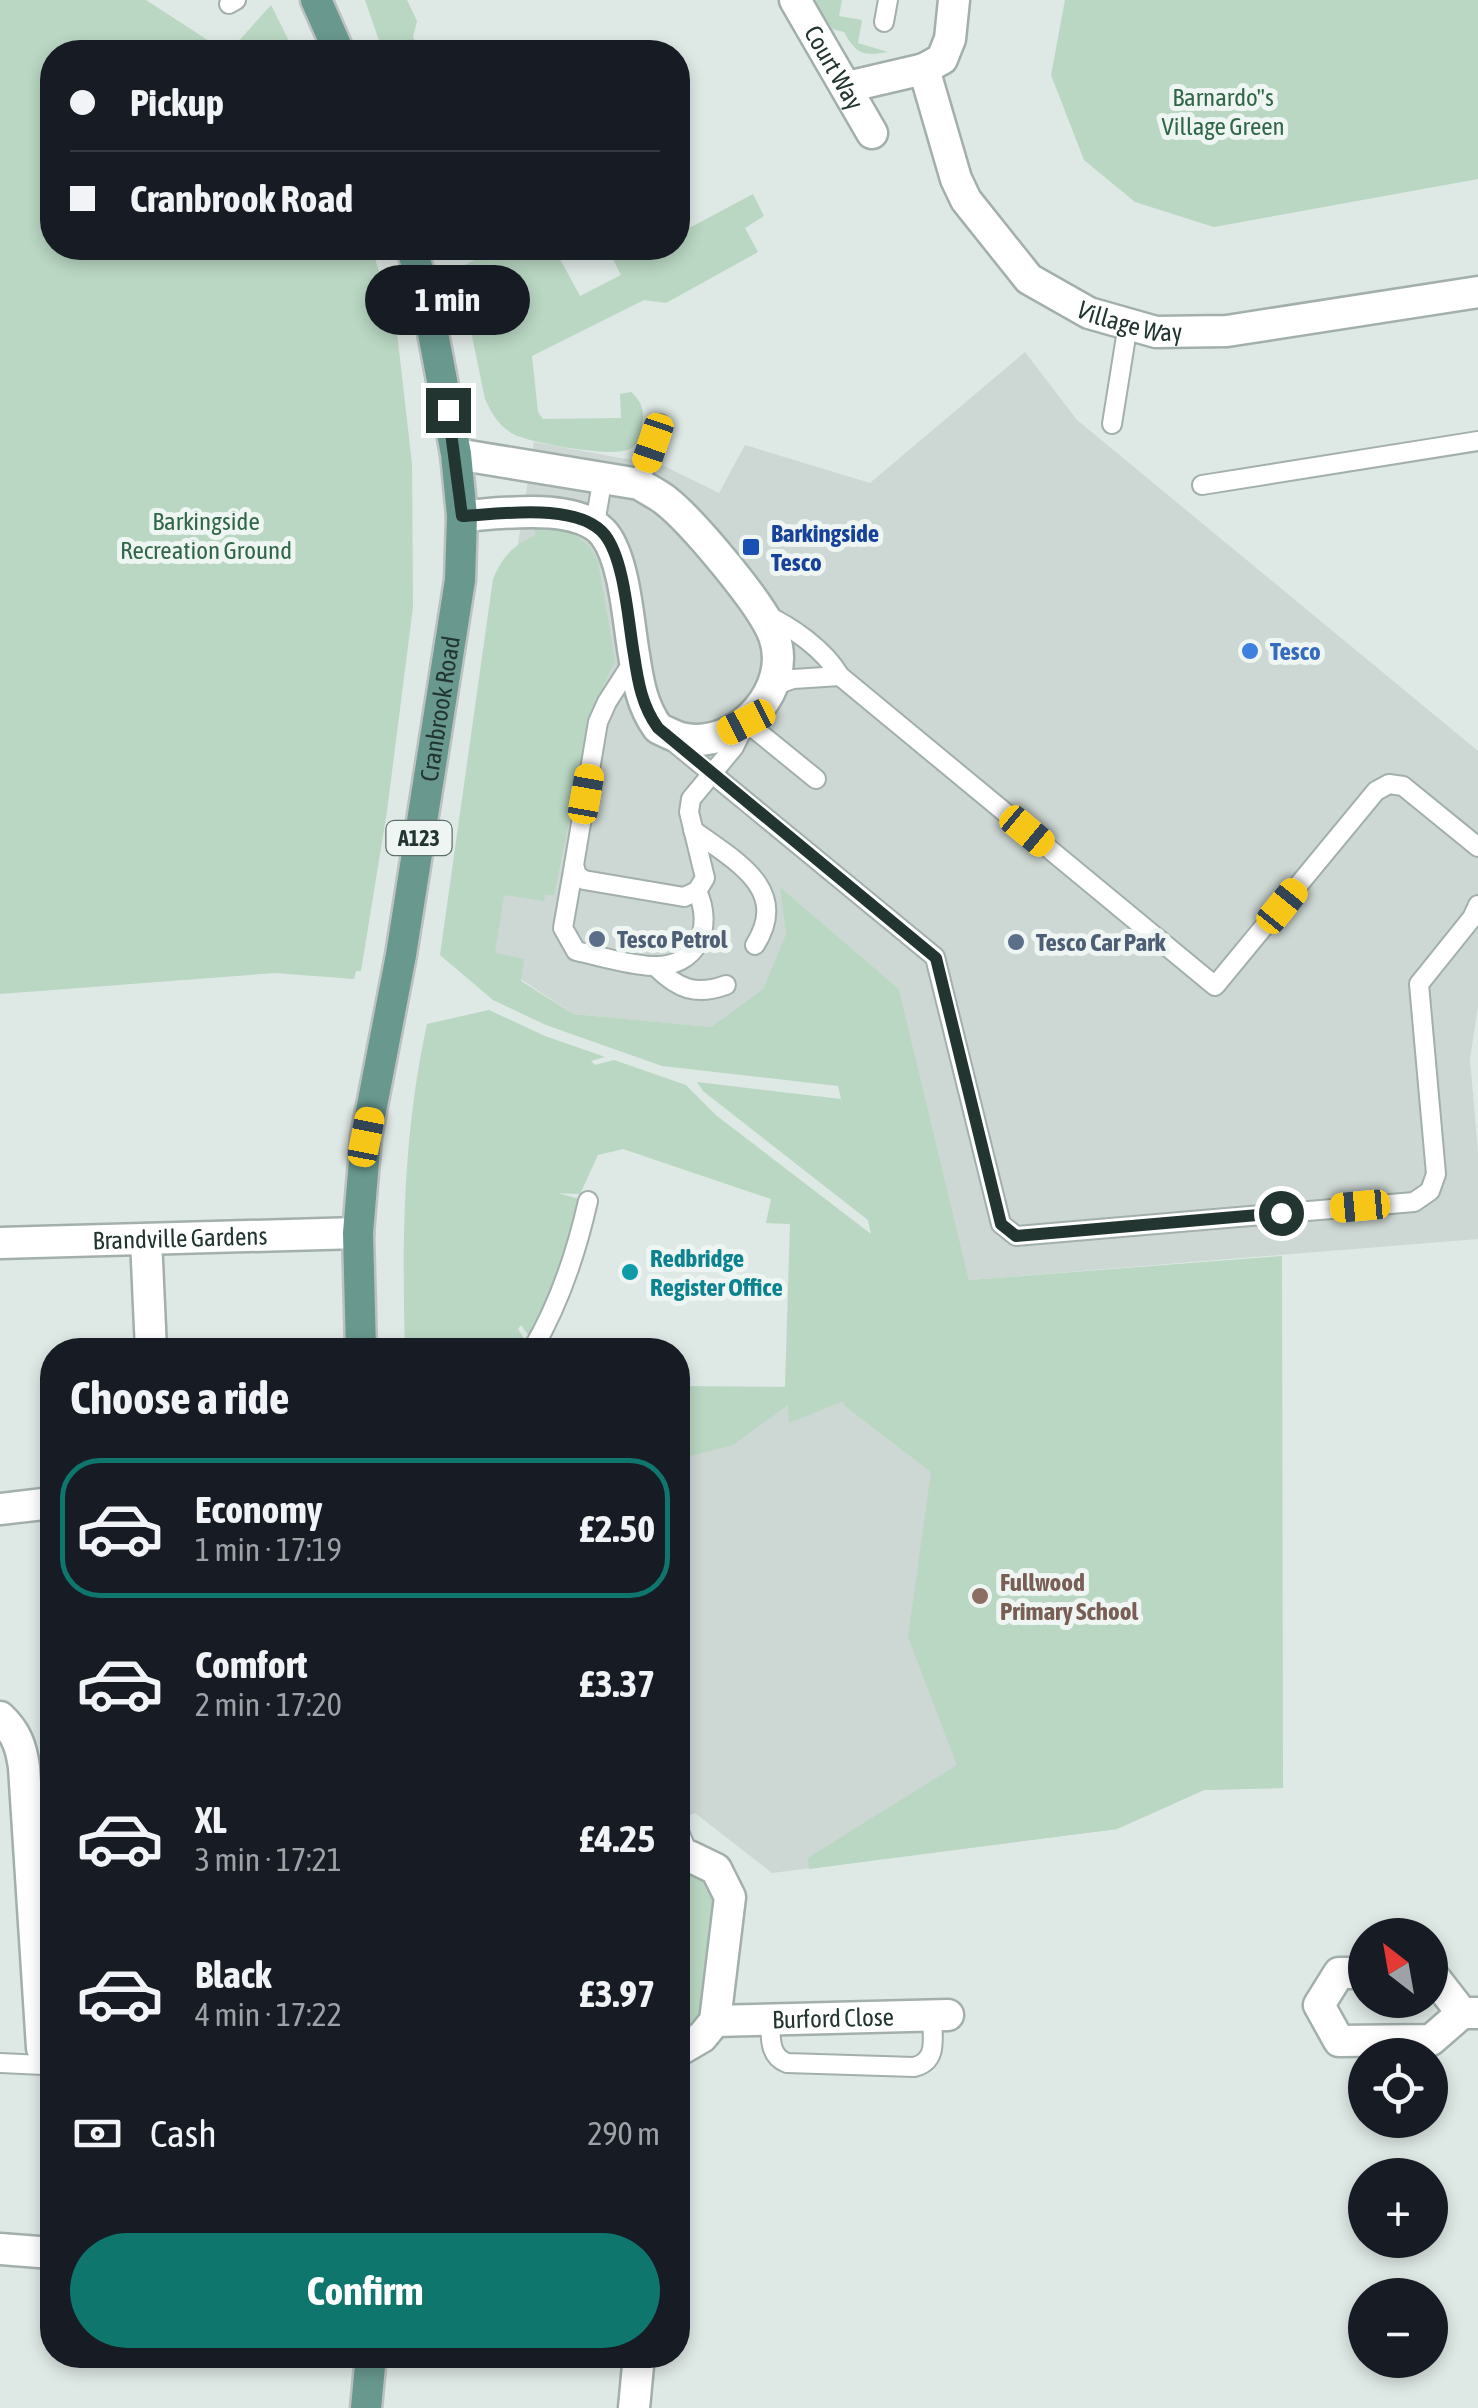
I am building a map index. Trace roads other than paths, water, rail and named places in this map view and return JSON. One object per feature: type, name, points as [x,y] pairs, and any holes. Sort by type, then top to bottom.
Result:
[{"type":"main road","points":[[316,0],[334,40]]},
{"type":"main road","name":"Cranbrook Road","points":[[360,1338],[358,1233],[366,1137],[401,955],[458,593],[462,516],[456,454],[415,260]]},
{"type":"main road","points":[[366,2408],[370,2368]]},
{"type":"street","name":"Court Way","points":[[795,0],[872,133]]},
{"type":"street","points":[[847,86],[924,69],[942,59],[950,39],[954,0]]},
{"type":"street","name":"Village Way","points":[[924,69],[956,179],[966,200],[1029,279],[1090,313],[1156,332],[1227,330],[1478,292]]},
{"type":"street","points":[[456,454],[603,476],[638,484],[664,499],[764,614],[776,639],[776,685],[746,722],[718,736],[687,740],[658,728],[641,696],[617,560],[606,536],[595,524],[544,512],[462,516]]},
{"type":"street","name":"Brandville Gardens","points":[[0,1244],[358,1233]]},
{"type":"street","points":[[146,1240],[150,1338]]},
{"type":"street","points":[[0,1508],[40,1504]]},
{"type":"street","points":[[0,1718],[11,1728],[21,1747],[40,1942]]},
{"type":"street","points":[[690,1854],[716,1870],[730,1896],[715,2020],[702,2038],[690,2044]]},
{"type":"street","points":[[1348,1973],[1340,1973],[1320,2005],[1339,2041],[1431,2040],[1470,2013],[1448,1990]]},
{"type":"street","name":"Burford Close","points":[[715,2020],[940,2016]]},
{"type":"street","points":[[0,2249],[40,2251]]},
{"type":"street","points":[[634,2408],[638,2368]]},
{"type":"lane","points":[[884,22],[888,0]]},
{"type":"lane","points":[[1112,424],[1128,324]]},
{"type":"lane","points":[[638,484],[660,424]]},
{"type":"lane","points":[[1202,485],[1478,441]]},
{"type":"lane","points":[[595,524],[603,476]]},
{"type":"lane","points":[[764,614],[787,625],[834,666],[840,676],[1215,986],[1376,791],[1389,784],[1403,786],[1478,847]]},
{"type":"lane","points":[[634,660],[598,722],[564,928],[576,951],[656,967],[688,956],[704,934],[705,909],[697,891]]},
{"type":"lane","points":[[776,685],[793,679],[840,676]]},
{"type":"lane","points":[[574,866],[577,876],[584,880],[684,897],[697,891],[705,878],[688,812],[691,798],[734,747],[746,722],[816,779]]},
{"type":"lane","points":[[658,728],[936,958],[1001,1224],[1016,1236],[1414,1202],[1430,1192],[1436,1174],[1419,984],[1478,905]]},
{"type":"lane","points":[[693,830],[752,874],[763,890],[767,908],[762,934],[755,945]]},
{"type":"lane","points":[[656,967],[688,991],[707,992],[726,986]]},
{"type":"lane","points":[[539,1338],[554,1314],[578,1248],[588,1201]]},
{"type":"lane","points":[[770,2018],[772,2049],[779,2060],[914,2067],[926,2064],[932,2056],[940,2016]]},
{"type":"lane","points":[[0,2062],[40,2059]]},
{"type":"place","name":"Barkingside Tesco","points":[[751,547]]},
{"type":"place","name":"Tesco","points":[[1250,651]]},
{"type":"place","name":"Tesco Petrol","points":[[597,939]]},
{"type":"place","name":"Tesco Car Park","points":[[1016,942]]},
{"type":"place","name":"Redbridge Register Office","points":[[630,1272]]},
{"type":"place","name":"Fullwood Primary School","points":[[980,1596]]},
{"type":"park label","name":"Barnardo''s Village Green","points":[[1223,112]]},
{"type":"park label","name":"Barkingside Recreation Ground","points":[[206,536]]}]
